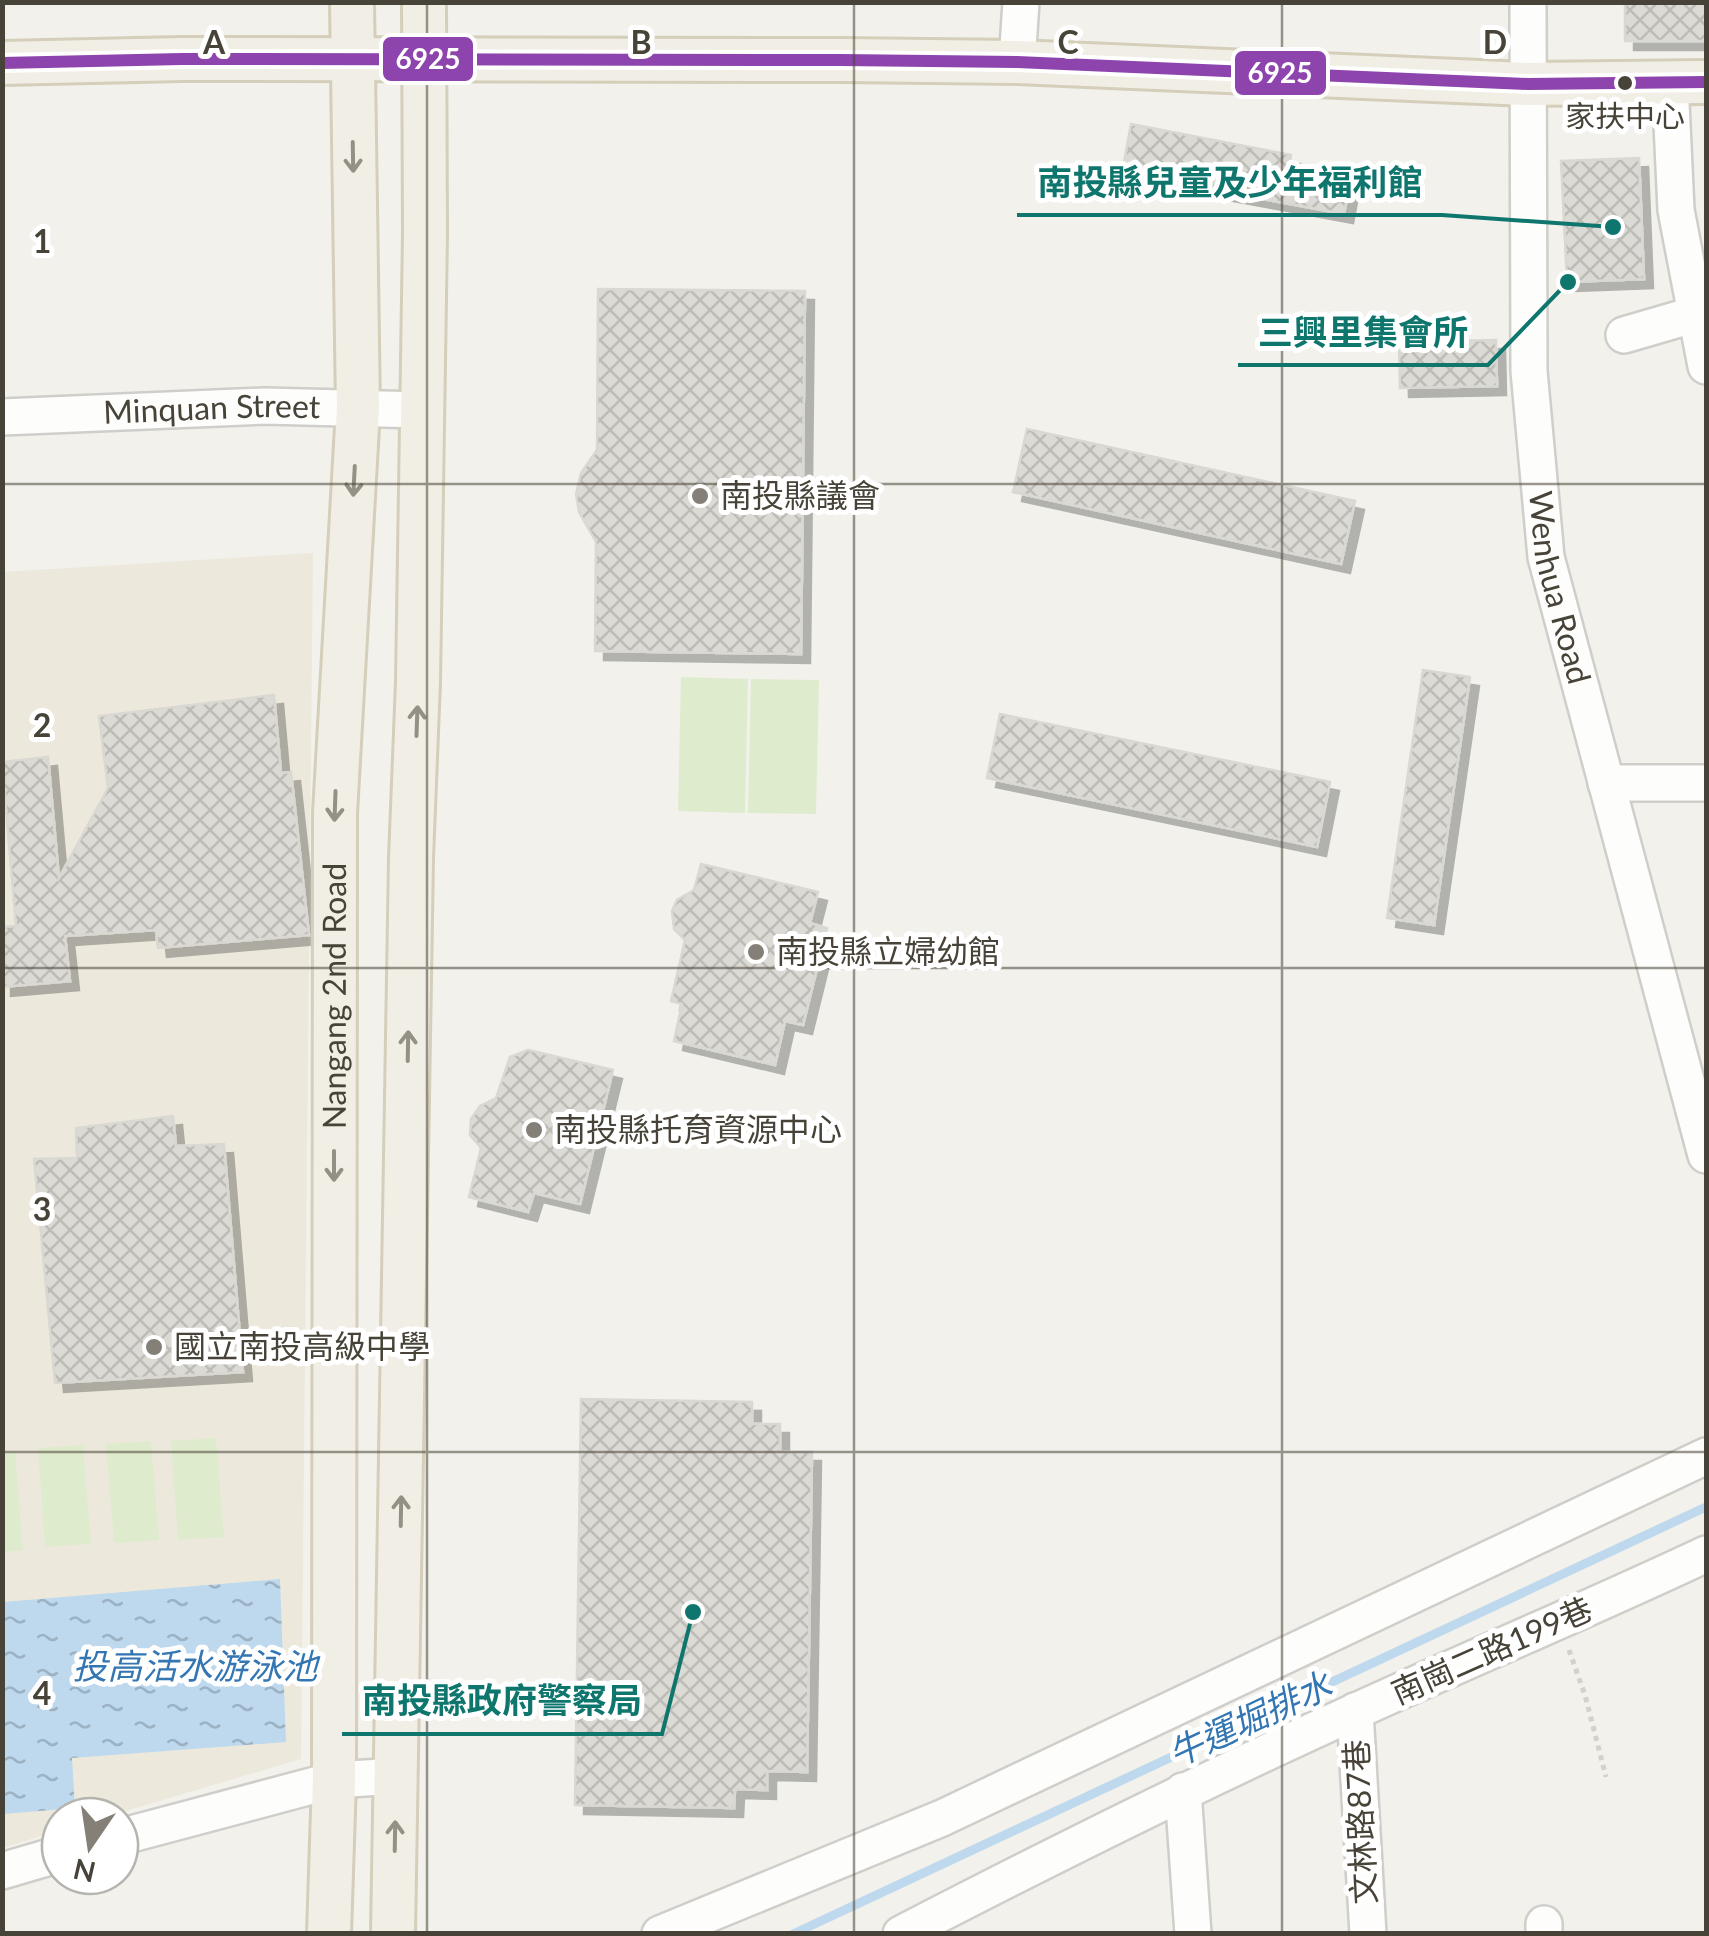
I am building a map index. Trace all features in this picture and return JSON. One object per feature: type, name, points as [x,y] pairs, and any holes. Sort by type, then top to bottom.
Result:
[{"type":"main road","name":"Nangang 2nd Road","points":[[328,1934],[334,1780],[334,813],[358,409],[352,2]]},
{"type":"main road","points":[[393,1934],[411,858],[418,682],[424,2]]},
{"type":"main road","points":[[2,63],[352,59],[1017,62],[1528,84],[1688,81]]},
{"type":"street","points":[[1017,62],[1021,2]]},
{"type":"street","name":"Wenhua Road","points":[[1528,2],[1528,371],[1546,558],[1606,783],[1698,1091],[1706,1154]]},
{"type":"street","points":[[1688,81],[1676,210],[1701,316],[1706,366]]},
{"type":"street","points":[[1624,334],[1701,316]]},
{"type":"street","name":"Minquan Street","points":[[2,417],[265,406],[422,410]]},
{"type":"street","points":[[1606,783],[1706,783]]},
{"type":"street","points":[[660,1934],[942,1818],[1706,1456]]},
{"type":"street","name":"南崗二路199巷","points":[[901,1934],[1183,1791],[1355,1711],[1559,1624],[1706,1554]]},
{"type":"street","name":"文林路87巷","points":[[1355,1711],[1368,1934]]},
{"type":"street","points":[[140,1831],[334,1780],[396,1776]]},
{"type":"street","points":[[1183,1791],[1193,1934]]},
{"type":"street","points":[[2,1872],[40,1860]]},
{"type":"path","points":[[1559,1624],[1586,1695],[1606,1777]]},
{"type":"shaded area","name":"國立南投高級中學","points":[[313,553],[301,1759],[140,1807],[140,1796],[40,1796],[40,1836],[3,1848],[3,572]]},
{"type":"green space","points":[[681,677],[748,679],[745,813],[678,811]]},
{"type":"green space","points":[[751,679],[819,680],[816,814],[748,813]]},
{"type":"green space","points":[[216,1438],[224,1537],[178,1540],[171,1441]]},
{"type":"green space","points":[[151,1441],[159,1540],[114,1543],[106,1444]]},
{"type":"green space","points":[[83,1445],[91,1544],[45,1547],[38,1448]]},
{"type":"green space","points":[[15,1451],[23,1550],[3,1552],[3,1452]]},
{"type":"water","name":"投高活水游泳池","points":[[280,1579],[286,1742],[72,1758],[74,1796],[40,1796],[40,1811],[3,1814],[3,1602]]},
{"type":"building","points":[[1625,2],[1706,2],[1706,41],[1625,41]]},
{"type":"building","points":[[1131,124],[1291,155],[1288,171],[1350,183],[1344,214],[1122,173]]},
{"type":"building","points":[[1639,158],[1644,279],[1567,282],[1561,161]]},
{"type":"building","name":"南投縣議會","points":[[598,289],[805,291],[801,654],[595,651],[596,542],[579,512],[576,494],[581,473],[597,450]]},
{"type":"building","points":[[1496,340],[1497,386],[1400,388],[1399,342]]},
{"type":"building","points":[[1027,429],[1355,501],[1341,564],[1013,492]]},
{"type":"building","points":[[1423,670],[1470,677],[1434,925],[1387,918]]},
{"type":"building","points":[[274,695],[281,773],[291,772],[309,935],[158,948],[156,930],[65,936],[70,981],[2,987],[2,927],[16,926],[2,762],[48,757],[59,878],[108,788],[99,716]]},
{"type":"building","points":[[1000,714],[1330,782],[1317,847],[987,778]]},
{"type":"building","name":"南投縣立婦幼館","points":[[701,864],[818,892],[810,923],[827,928],[803,1025],[785,1021],[775,1065],[674,1041],[682,1004],[671,1001],[685,940],[674,929],[672,911],[677,900],[694,890]]},
{"type":"building","name":"南投縣托育資源中心","points":[[528,1050],[613,1070],[580,1204],[534,1193],[528,1212],[469,1197],[481,1148],[470,1135],[471,1119],[480,1106],[496,1098],[510,1057]]},
{"type":"building","points":[[173,1116],[176,1146],[224,1144],[243,1372],[55,1383],[34,1159],[77,1158],[76,1128]]},
{"type":"building","points":[[581,1399],[752,1402],[752,1424],[780,1424],[780,1452],[812,1452],[807,1772],[767,1771],[767,1790],[735,1789],[734,1808],[575,1805]]},
{"type":"waterway","name":"牛運堀排水","points":[[793,1934],[1706,1507]]},
{"type":"transit line","name":"6925","points":[[2,63],[182,59],[841,60],[1017,62],[1528,84],[1706,82]]},
{"type":"place","name":"家扶中心","points":[[1625,83]]},
{"type":"place","name":"南投縣兒童及少年福利館","points":[[1613,227]]},
{"type":"place","name":"三興里集會所","points":[[1568,282]]},
{"type":"place","name":"南投縣議會","points":[[700,496]]},
{"type":"place","name":"南投縣立婦幼館","points":[[756,952]]},
{"type":"place","name":"南投縣托育資源中心","points":[[534,1130]]},
{"type":"place","name":"國立南投高級中學","points":[[154,1347]]},
{"type":"place","name":"南投縣政府警察局","points":[[693,1612]]}]
